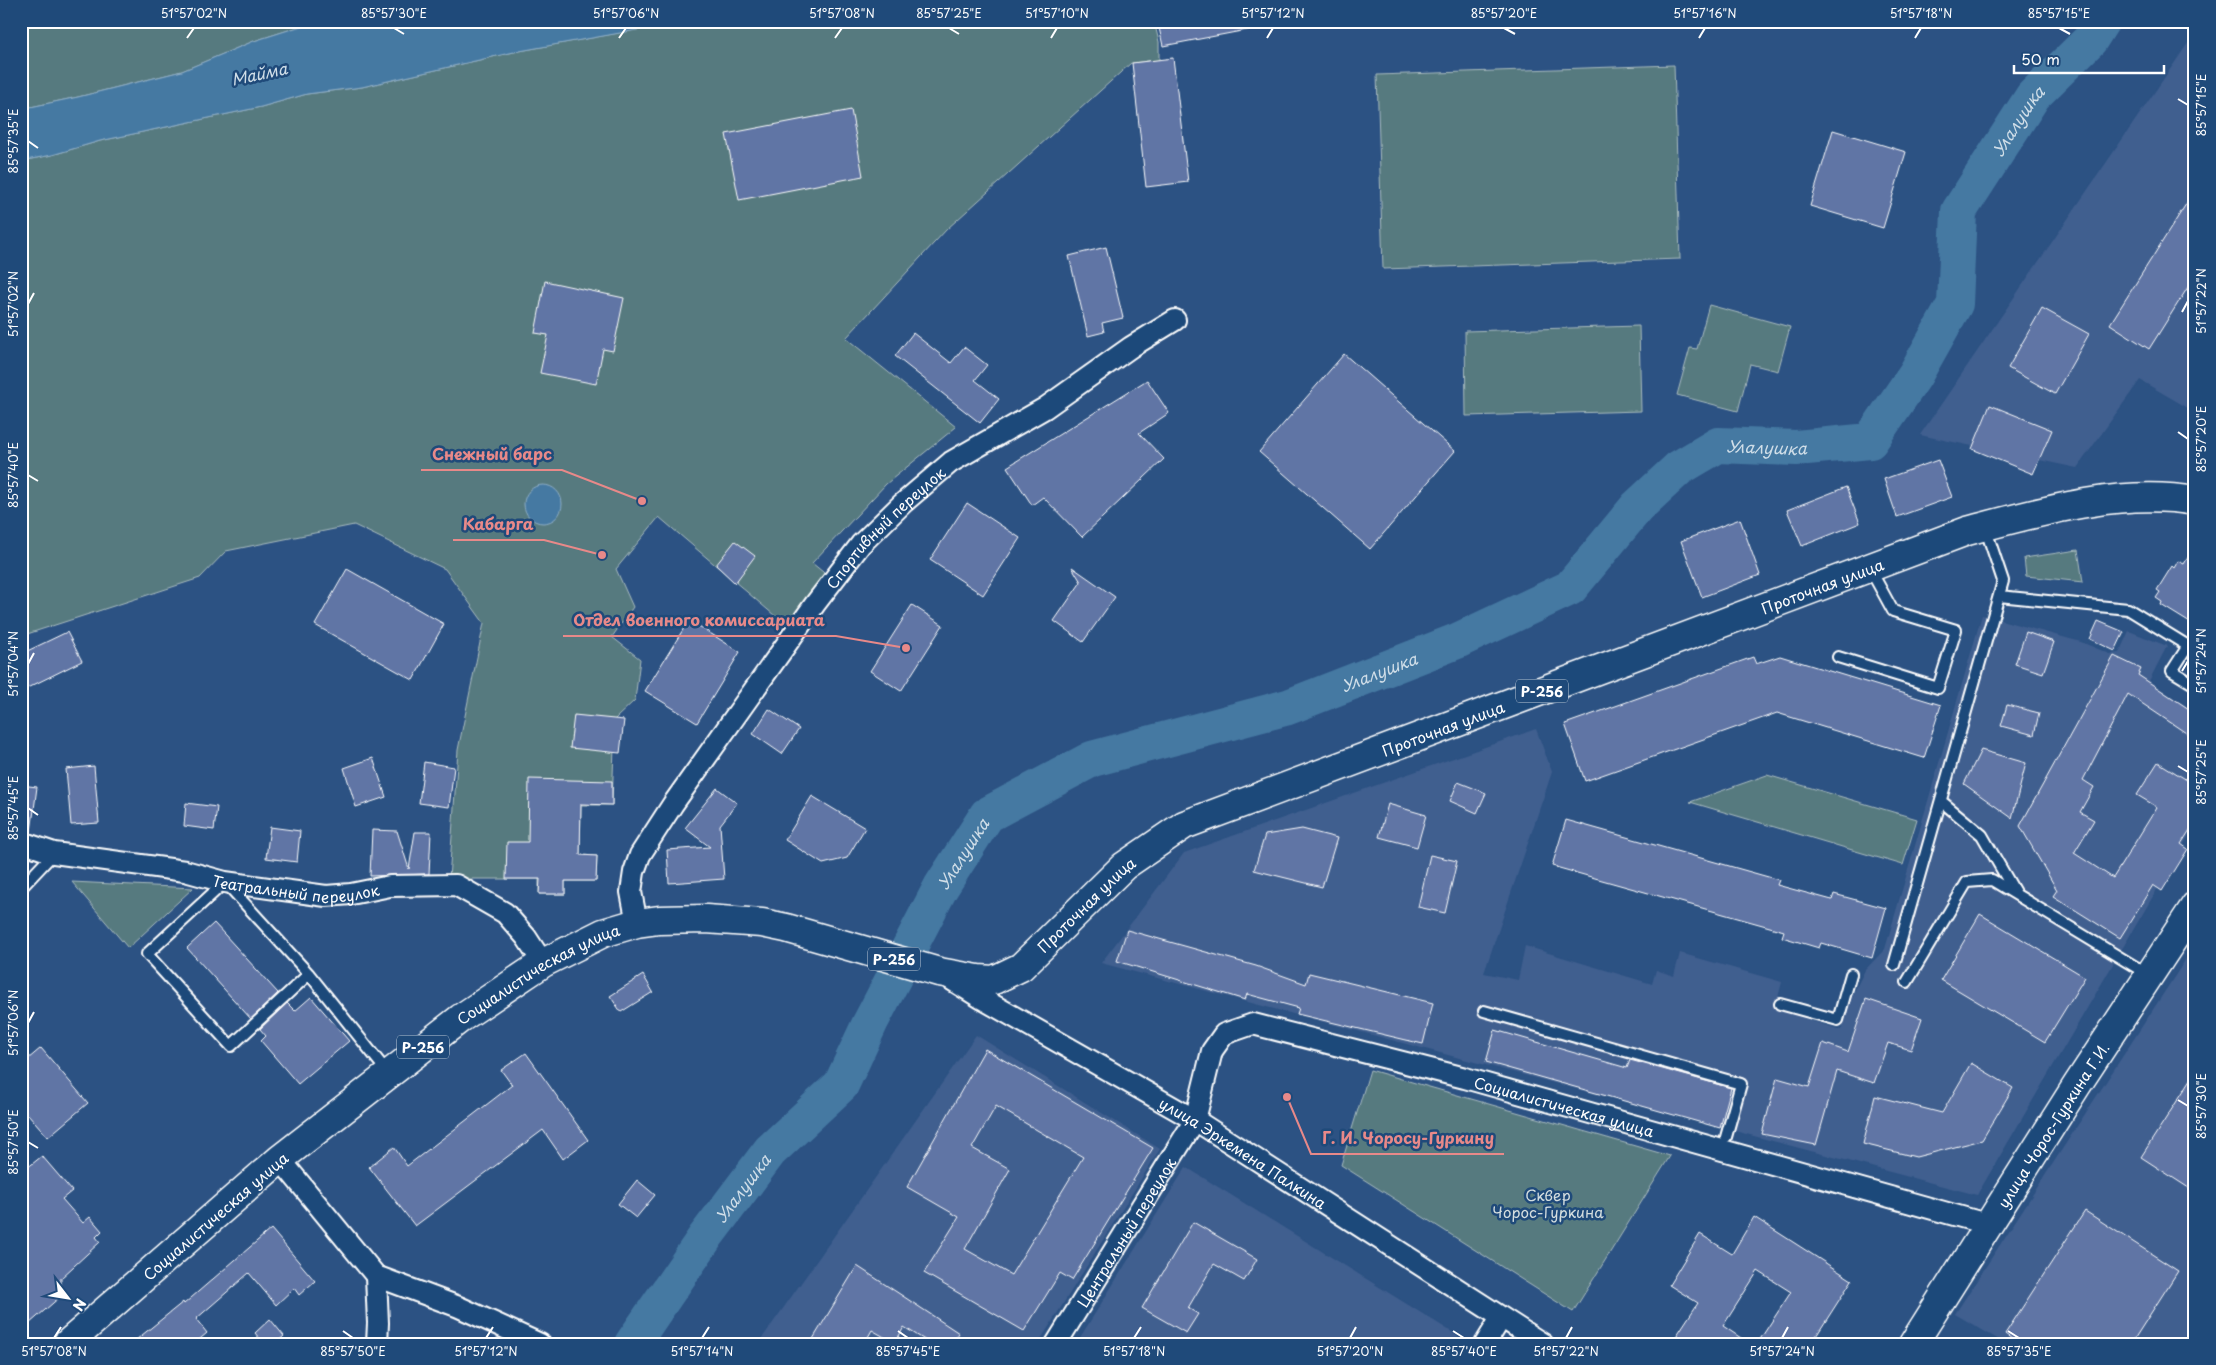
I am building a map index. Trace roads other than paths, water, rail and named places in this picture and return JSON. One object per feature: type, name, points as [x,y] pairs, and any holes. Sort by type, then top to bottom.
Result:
[{"type":"main road","name":"Проточная улица","points":[[939,972],[994,980],[1021,967],[1124,866],[1184,824],[1967,531],[2079,504],[2139,498],[2195,501]]},
{"type":"main road","name":"улица Чорос-Гуркина Г.И.","points":[[1918,1342],[2077,1084],[2195,906]]},
{"type":"main road","name":"Социалистическая улица","points":[[67,1344],[280,1159],[460,1018],[543,963],[603,933],[637,923],[680,918],[762,923],[786,928],[939,972]]},
{"type":"street","name":"Спортивный переулок","points":[[637,923],[631,892],[634,872],[640,855],[673,804],[861,544],[903,503],[951,462],[1045,408],[1131,347],[1175,320]]},
{"type":"street","name":"Театральный переулок","points":[[21,842],[54,853],[185,871],[225,882],[326,896],[351,894],[390,886],[456,885],[505,913],[526,937],[543,963]]},
{"type":"street","name":"улица Эркемена Палкина","points":[[939,972],[1195,1120],[1543,1344]]},
{"type":"street","name":"Социалистическая улица","points":[[1195,1120],[1212,1051],[1224,1034],[1253,1024],[1724,1143],[1990,1225]]},
{"type":"street","name":"Центральный переулок","points":[[1056,1344],[1195,1120]]},
{"type":"street","points":[[280,1159],[376,1276],[460,1307],[540,1344]]},
{"type":"street","points":[[376,1276],[377,1344]]},
{"type":"street","points":[[1485,1344],[1501,1318]]},
{"type":"lane","points":[[1894,965],[2004,582],[1985,526]]},
{"type":"lane","points":[[1838,657],[1938,688],[1956,630],[1893,611],[1870,568]]},
{"type":"lane","points":[[1999,596],[2128,609],[2188,646],[2172,671],[2195,685]]},
{"type":"lane","points":[[1941,801],[1982,835],[2016,895]]},
{"type":"lane","points":[[21,888],[54,853]]},
{"type":"lane","points":[[1907,982],[1967,882],[1992,880],[2150,976]]},
{"type":"lane","points":[[309,974],[231,1046],[147,954],[225,882],[309,974],[388,1074]]},
{"type":"lane","points":[[1780,1004],[1838,1020],[1851,974]]},
{"type":"lane","points":[[1484,1011],[1741,1084],[1724,1143]]},
{"type":"water","name":"Майма","points":[[317,21],[687,21],[514,52],[362,87],[307,94],[261,107],[100,141],[52,155],[21,161],[21,109],[182,71],[254,41]]},
{"type":"water","points":[[543,485],[550,486],[556,491],[561,497],[561,511],[556,517],[550,522],[543,523],[536,522],[530,517],[525,511],[524,504],[525,497],[530,491],[536,486]]},
{"type":"waterway","name":"Улалушка","points":[[632,1344],[706,1236],[770,1151],[841,1085],[870,1023],[941,887],[987,815],[1092,759],[1288,707],[1457,641],[1570,588],[1637,507],[1679,468],[1718,445],[1796,448],[1870,441],[1915,375],[1955,304],[1959,211],[2033,96],[2090,40],[2102,21]]},
{"type":"place","name":"Снежный барс","points":[[642,501]]},
{"type":"place","name":"Кабарга","points":[[602,555]]},
{"type":"place","name":"Отдел военного комиссариата","points":[[906,648]]},
{"type":"place","name":"Г. И. Чоросу-Гуркину","points":[[1287,1097]]},
{"type":"park label","name":"Сквер Чорос-Гуркина","points":[[1548,1202]]}]
